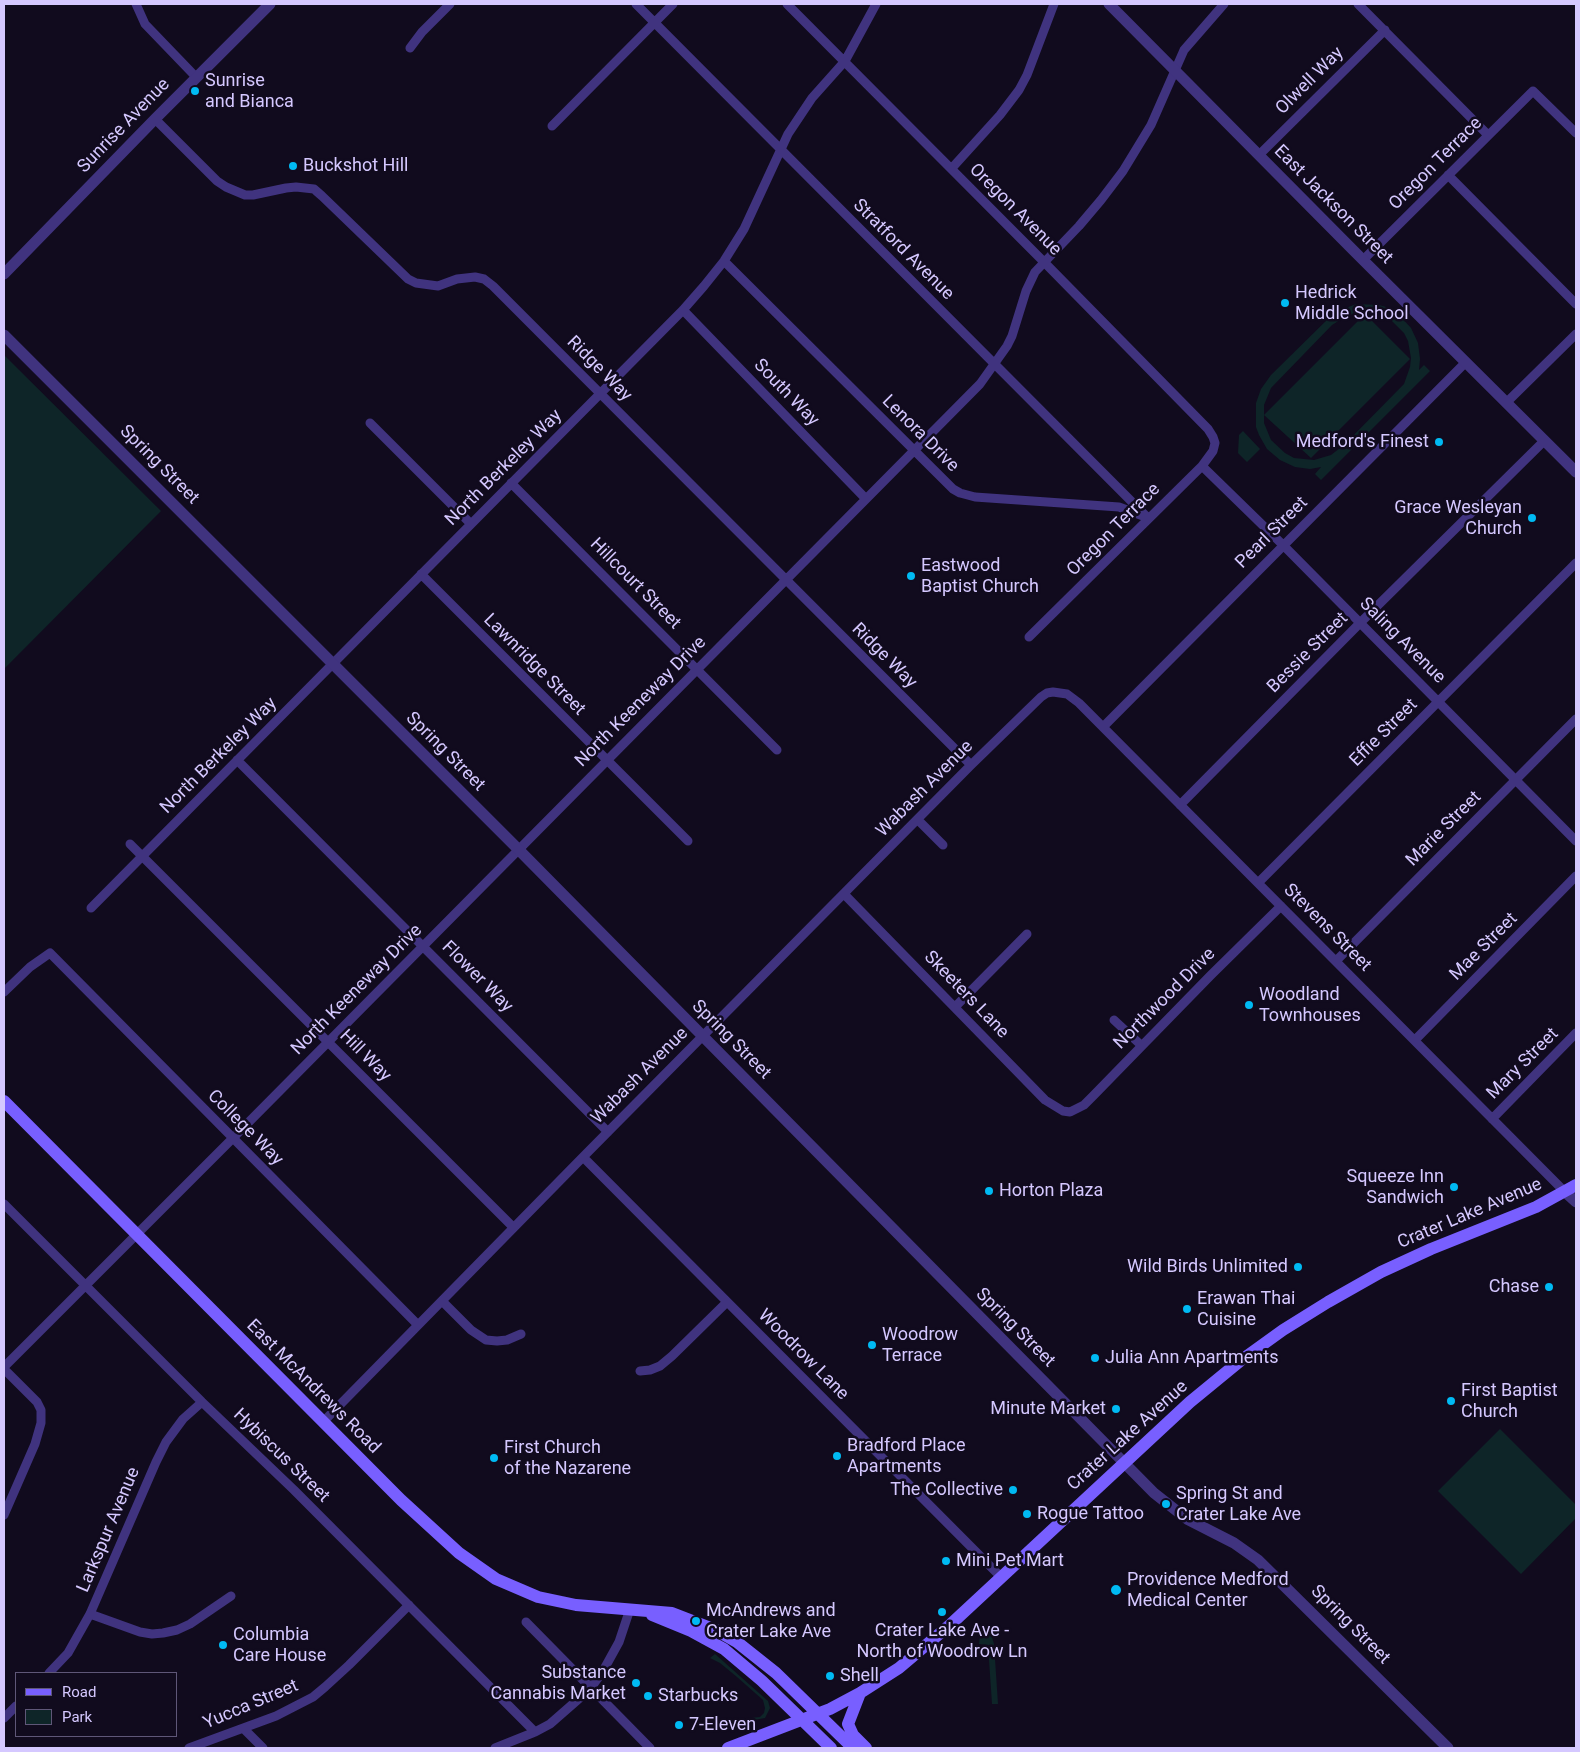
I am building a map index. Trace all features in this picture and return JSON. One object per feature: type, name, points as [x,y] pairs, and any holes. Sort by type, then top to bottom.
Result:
[{"type":"main road","name":"East McAndrews Road","points":[[4,1102],[323,1422],[435,1532],[465,1558],[496,1579],[518,1590],[557,1602],[576,1606],[672,1613],[716,1630],[738,1642],[782,1679],[853,1748]]},
{"type":"main road","name":"Crater Lake Avenue","points":[[728,1748],[818,1714],[860,1693],[899,1668],[925,1647],[1224,1373],[1270,1339],[1351,1288],[1407,1260],[1536,1207],[1571,1188]]},
{"type":"main road","name":"East McAndrews Road","points":[[645,1611],[691,1631],[724,1649],[762,1681],[831,1748]]},
{"type":"main road","points":[[860,1693],[848,1724],[853,1736],[866,1748]]},
{"type":"street","points":[[136,4],[144,24],[196,77]]},
{"type":"street","name":"Sunrise Avenue","points":[[4,274],[270,4]]},
{"type":"street","points":[[410,48],[422,32],[450,4]]},
{"type":"street","name":"Stratford Avenue","points":[[636,4],[1148,518]]},
{"type":"street","points":[[552,126],[673,4]]},
{"type":"street","name":"Oregon Avenue","points":[[787,4],[952,168],[1208,429],[1214,443]]},
{"type":"street","name":"North Berkeley Way","points":[[91,908],[683,310],[724,261],[752,213],[780,149],[799,116],[812,98],[845,61],[876,4]]},
{"type":"street","points":[[952,168],[1000,115],[1019,90],[1027,75],[1054,4]]},
{"type":"street","name":"East Jackson Street","points":[[1109,4],[1576,472]]},
{"type":"street","name":"North Keeneway Drive","points":[[4,1368],[980,384],[1012,336],[1030,281],[1035,272],[1101,200],[1123,171],[1151,124],[1184,50],[1224,4]]},
{"type":"street","points":[[1358,4],[1488,135]]},
{"type":"street","name":"Olwell Way","points":[[1259,155],[1385,30]]},
{"type":"street","name":"Oregon Terrace","points":[[1363,260],[1533,91],[1576,133]]},
{"type":"street","name":"Ridge Way","points":[[155,119],[217,181],[226,187],[245,195],[291,187],[314,190],[408,280],[416,284],[438,286],[466,277],[484,280],[493,286],[971,765]]},
{"type":"street","points":[[1448,175],[1576,304]]},
{"type":"street","name":"Lenora Drive","points":[[724,261],[953,489],[974,497],[1119,507],[1148,518]]},
{"type":"street","name":"South Way","points":[[683,310],[866,499]]},
{"type":"street","points":[[1506,403],[1576,334]]},
{"type":"street","name":"Spring Street","points":[[4,335],[518,849],[1154,1493],[1176,1512],[1234,1543],[1258,1560],[1448,1748]]},
{"type":"street","name":"Pearl Street","points":[[1103,727],[1466,363]]},
{"type":"street","points":[[370,423],[471,524]]},
{"type":"street","name":"Bessie Street","points":[[1180,805],[1544,441]]},
{"type":"street","name":"Oregon Terrace","points":[[1029,637],[1202,466],[1213,451],[1214,443]]},
{"type":"street","name":"Saling Avenue","points":[[1202,466],[1283,545],[1576,841]]},
{"type":"street","name":"Hillcourt Street","points":[[511,483],[777,750]]},
{"type":"street","name":"Effie Street","points":[[1258,883],[1576,563]]},
{"type":"street","name":"Lawnridge Street","points":[[421,574],[688,841]]},
{"type":"street","name":"Stevens Street","points":[[1047,693],[1058,692],[1067,694],[1079,703],[1492,1119],[1571,1188],[1576,1202]]},
{"type":"street","name":"Wabash Avenue","points":[[323,1422],[582,1157],[971,765],[1047,693]]},
{"type":"street","name":"Marie Street","points":[[1336,961],[1576,720]]},
{"type":"street","name":"Flower Way","points":[[237,760],[608,1132]]},
{"type":"street","points":[[918,820],[943,845]]},
{"type":"street","name":"Hill Way","points":[[130,844],[513,1228]]},
{"type":"street","name":"Mae Street","points":[[1415,1040],[1576,876]]},
{"type":"street","name":"Skeeters Lane","points":[[844,894],[1045,1100],[1063,1111],[1070,1112]]},
{"type":"street","name":"Northwood Drive","points":[[1070,1112],[1084,1105],[1281,906]]},
{"type":"street","points":[[955,1007],[1027,934]]},
{"type":"street","name":"College Way","points":[[4,992],[30,967],[50,953],[418,1325]]},
{"type":"street","points":[[1114,1020],[1142,1046]]},
{"type":"street","name":"Mary Street","points":[[1492,1119],[1576,1033]]},
{"type":"street","name":"Woodrow Lane","points":[[582,1157],[1000,1577]]},
{"type":"street","name":"Hybiscus Street","points":[[4,1204],[535,1732]]},
{"type":"street","points":[[442,1301],[470,1330],[486,1340],[507,1340],[521,1334]]},
{"type":"street","points":[[640,1371],[660,1366],[727,1302]]},
{"type":"street","points":[[4,1368],[37,1402],[41,1410],[41,1423],[35,1444],[4,1515]]},
{"type":"street","name":"Larkspur Avenue","points":[[50,1672],[68,1653],[90,1614],[159,1455],[183,1419],[202,1402]]},
{"type":"street","points":[[90,1614],[140,1632],[163,1633],[190,1624],[231,1596]]},
{"type":"street","name":"Yucca Street","points":[[189,1748],[244,1729],[293,1708],[325,1687],[409,1605]]},
{"type":"street","points":[[495,1748],[535,1732],[564,1713],[590,1689],[603,1671],[619,1642],[630,1609]]},
{"type":"street","points":[[526,1622],[650,1748]]},
{"type":"street","points":[[4,1718],[15,1707]]},
{"type":"street","points":[[244,1729],[263,1748]]},
{"type":"green space","points":[[1356,304],[1379,305],[1400,316],[1411,328],[1418,343],[1419,370],[1424,365],[1430,371],[1321,480],[1315,474],[1321,467],[1310,469],[1295,467],[1280,460],[1267,449],[1256,427],[1256,403],[1261,389],[1271,375],[1333,314]],"holes":[[[1366,312],[1375,313],[1391,320],[1404,333],[1408,341],[1411,358],[1404,384],[1344,445],[1331,455],[1314,460],[1294,458],[1285,453],[1271,440],[1264,423],[1264,405],[1271,388],[1332,325],[1348,315]]]},
{"type":"green space","points":[[1365,314],[1410,359],[1311,458],[1264,415]]},
{"type":"green space","points":[[4,355],[161,511],[4,669]]},
{"type":"green space","points":[[1243,431],[1260,449],[1247,462],[1238,453],[1239,435]]},
{"type":"green space","points":[[1500,1429],[1576,1505],[1576,1518],[1521,1574],[1438,1491]]},
{"type":"green space","points":[[987,1632],[991,1634],[994,1644],[998,1704],[992,1704],[988,1645],[979,1644],[980,1634]]},
{"type":"green space","points":[[715,1654],[768,1701],[770,1708],[765,1718],[748,1721],[751,1718],[760,1717],[764,1713],[763,1700],[720,1663],[710,1658]]},
{"type":"place","name":"Sunrise and Bianca","points":[[195,91]]},
{"type":"place","name":"Buckshot Hill","points":[[293,166]]},
{"type":"place","name":"Hedrick Middle School","points":[[1285,303]]},
{"type":"place","name":"Medford's Finest","points":[[1439,442]]},
{"type":"place","name":"Grace Wesleyan Church","points":[[1532,518]]},
{"type":"place","name":"Eastwood Baptist Church","points":[[911,576]]},
{"type":"place","name":"Woodland Townhouses","points":[[1249,1005]]},
{"type":"place","name":"Squeeze Inn Sandwich","points":[[1454,1187]]},
{"type":"place","name":"Horton Plaza","points":[[989,1191]]},
{"type":"place","name":"Wild Birds Unlimited","points":[[1298,1267]]},
{"type":"place","name":"Chase","points":[[1549,1287]]},
{"type":"place","name":"Erawan Thai Cuisine","points":[[1187,1309]]},
{"type":"place","name":"Woodrow Terrace","points":[[872,1345]]},
{"type":"place","name":"Julia Ann Apartments","points":[[1095,1358]]},
{"type":"place","name":"First Baptist Church","points":[[1451,1401]]},
{"type":"place","name":"Minute Market","points":[[1116,1409]]},
{"type":"place","name":"Bradford Place Apartments","points":[[837,1456]]},
{"type":"place","name":"First Church of the Nazarene","points":[[494,1458]]},
{"type":"place","name":"The Collective","points":[[1013,1490]]},
{"type":"place","name":"Spring St and Crater Lake Ave","points":[[1166,1504]]},
{"type":"place","name":"Rogue Tattoo","points":[[1027,1514]]},
{"type":"place","name":"Mini Pet Mart","points":[[946,1561]]},
{"type":"place","name":"Providence Medford Medical Center","points":[[1116,1590]]},
{"type":"place","name":"Crater Lake Ave - North of Woodrow Ln","points":[[942,1612]]},
{"type":"place","name":"McAndrews and Crater Lake Ave","points":[[696,1621]]},
{"type":"place","name":"Columbia Care House","points":[[223,1645]]},
{"type":"place","name":"Shell","points":[[830,1676]]},
{"type":"place","name":"Substance Cannabis Market","points":[[636,1683]]},
{"type":"place","name":"Starbucks","points":[[648,1696]]},
{"type":"place","name":"7-Eleven","points":[[679,1725]]}]
